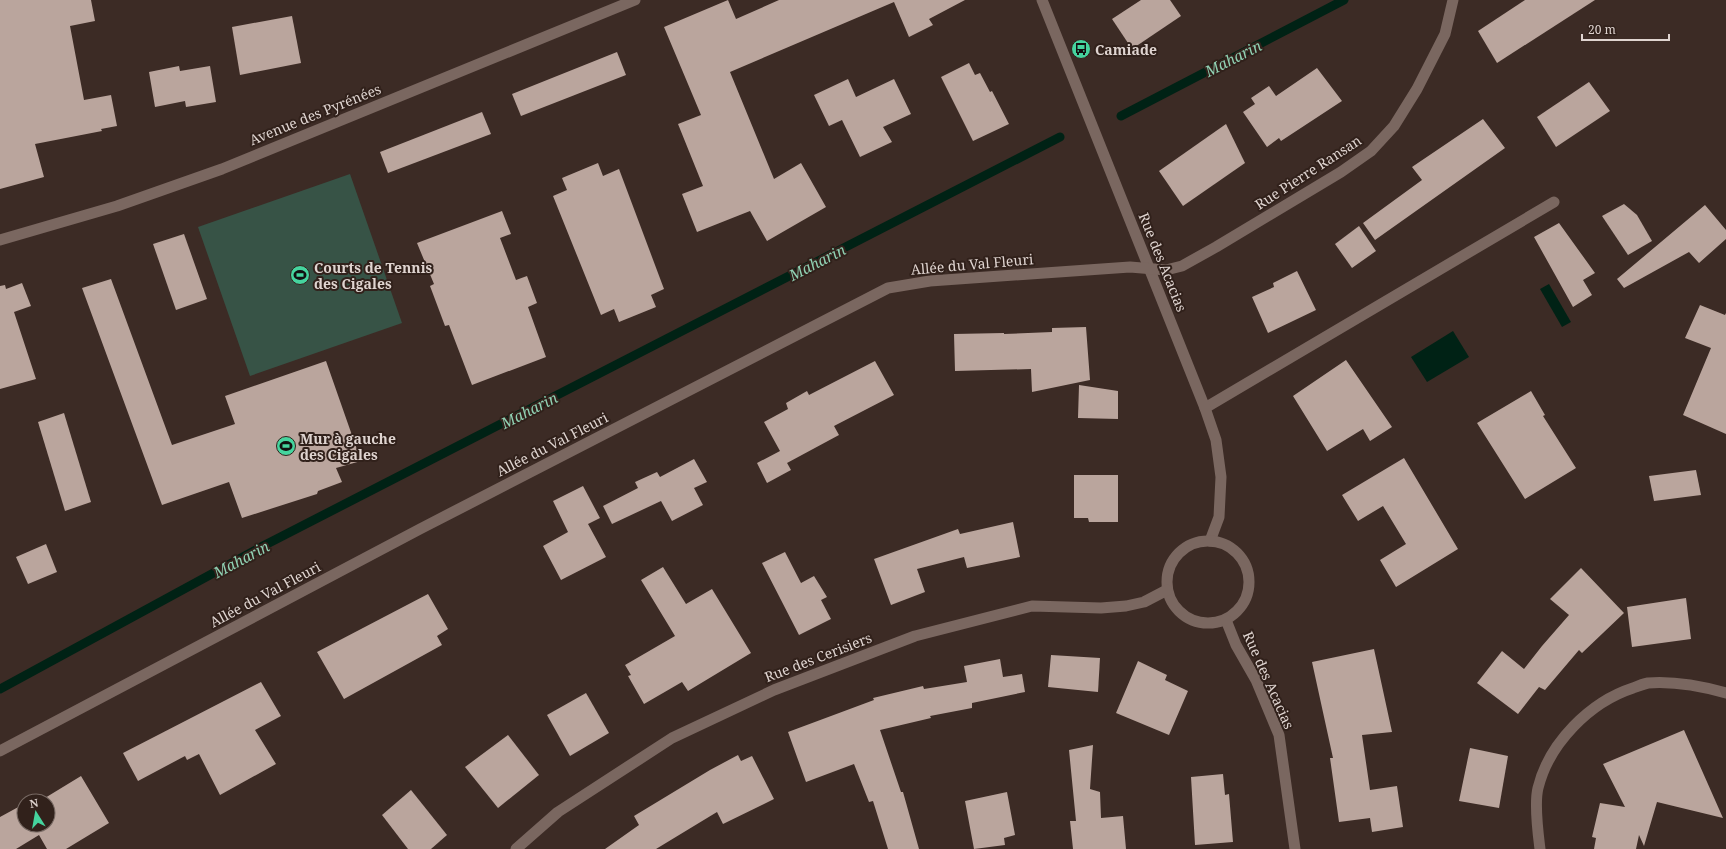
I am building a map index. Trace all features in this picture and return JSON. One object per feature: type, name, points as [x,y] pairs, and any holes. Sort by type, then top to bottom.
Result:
[{"type":"street","name":"Avenue des Pyrénées","points":[[0,240],[117,206],[222,168],[636,0]]},
{"type":"street","name":"Rue des Acacias","points":[[1042,0],[1205,408],[1216,440],[1221,477],[1220,517],[1210,541]]},
{"type":"street","name":"Rue Pierre Ransan","points":[[1149,268],[1166,270],[1182,266],[1216,248],[1341,172],[1371,151],[1394,126],[1417,89],[1445,34],[1453,0]]},
{"type":"street","points":[[1205,408],[1554,202]]},
{"type":"street","name":"Allée du Val Fleuri","points":[[0,752],[420,529],[888,288],[930,281],[1130,267],[1149,268]]},
{"type":"street","points":[[1210,541],[1224,544],[1235,551],[1244,561],[1249,574],[1250,587],[1245,600],[1238,611],[1226,620],[1214,623],[1202,623],[1189,619],[1179,612],[1172,602],[1167,590],[1167,575],[1172,561],[1182,550],[1195,543],[1210,541]]},
{"type":"street","name":"Rue des Cerisiers","points":[[516,849],[558,812],[672,738],[774,690],[915,636],[1032,606],[1101,608],[1126,606],[1144,602],[1167,590]]},
{"type":"street","name":"Rue des Acacias","points":[[1226,620],[1236,645],[1256,680],[1279,735],[1296,849]]},
{"type":"street","points":[[1540,849],[1538,829],[1538,790],[1544,768],[1558,745],[1575,725],[1596,707],[1619,692],[1646,683],[1669,683],[1726,693]]},
{"type":"shaded area","name":"Courts de Tennis des Cigales","points":[[350,174],[402,323],[250,376],[198,227]]},
{"type":"shaded area","points":[[1549,284],[1571,322],[1562,327],[1540,289]]},
{"type":"shaded area","points":[[1453,331],[1469,357],[1427,382],[1411,357]]},
{"type":"building","points":[[0,0],[91,0],[95,21],[70,26],[84,100],[111,95],[117,126],[101,129],[102,131],[35,144],[44,177],[0,189]]},
{"type":"building","points":[[728,0],[736,19],[779,0],[965,0],[929,19],[933,25],[909,37],[894,2],[730,72],[774,179],[801,163],[826,207],[767,241],[750,211],[697,232],[682,194],[703,186],[678,124],[701,115],[664,27]]},
{"type":"building","points":[[1141,0],[1170,0],[1181,16],[1132,49],[1112,19]]},
{"type":"building","points":[[1525,0],[1595,0],[1497,63],[1478,31]]},
{"type":"building","points":[[292,16],[301,63],[240,75],[232,27]]},
{"type":"building","points":[[617,52],[626,75],[521,116],[512,94]]},
{"type":"building","points":[[969,63],[975,75],[980,73],[990,92],[992,91],[1009,124],[973,141],[941,77]]},
{"type":"building","points":[[179,66],[180,71],[210,66],[216,102],[186,107],[185,101],[155,107],[149,72]]},
{"type":"building","points":[[1317,68],[1342,101],[1281,141],[1279,138],[1267,147],[1243,112],[1255,104],[1251,98],[1269,86],[1276,96]]},
{"type":"building","points":[[848,79],[856,97],[894,79],[911,114],[883,127],[892,142],[860,157],[842,120],[829,126],[814,95]]},
{"type":"building","points":[[1589,82],[1610,111],[1556,147],[1537,117]]},
{"type":"building","points":[[482,112],[491,134],[388,173],[380,152]]},
{"type":"building","points":[[1483,119],[1505,148],[1375,240],[1363,223],[1422,180],[1412,167]]},
{"type":"building","points":[[1226,124],[1245,163],[1183,206],[1159,171]]},
{"type":"building","points":[[598,163],[603,176],[619,169],[664,289],[651,295],[656,307],[619,322],[614,309],[601,315],[553,196],[567,190],[562,178]]},
{"type":"building","points":[[1624,204],[1637,215],[1652,241],[1628,255],[1602,216]]},
{"type":"building","points":[[1705,205],[1726,230],[1726,239],[1699,263],[1689,252],[1624,288],[1617,279]]},
{"type":"building","points":[[502,211],[511,234],[500,238],[516,280],[527,276],[537,303],[528,307],[546,357],[472,385],[449,325],[445,326],[430,286],[434,284],[417,243]]},
{"type":"building","points":[[1559,223],[1595,273],[1583,280],[1592,295],[1573,307],[1534,237]]},
{"type":"building","points":[[1359,226],[1376,251],[1352,268],[1335,244]]},
{"type":"building","points":[[184,234],[207,299],[176,310],[153,244]]},
{"type":"building","points":[[1297,271],[1316,310],[1268,333],[1252,297],[1274,287],[1273,283]]},
{"type":"building","name":"Mur à gauche des Cigales","points":[[111,279],[172,445],[235,424],[225,396],[326,361],[361,461],[336,468],[342,482],[318,491],[317,494],[242,518],[229,482],[162,505],[82,288]]},
{"type":"building","points":[[22,283],[31,306],[14,312],[36,379],[0,389],[0,286],[5,285],[6,289]]},
{"type":"building","points":[[1700,305],[1725,315],[1726,313],[1726,434],[1683,415],[1711,348],[1685,338]]},
{"type":"building","points":[[1086,327],[1090,380],[1032,392],[1031,369],[955,371],[954,334],[1052,332],[1052,328]]},
{"type":"building","points":[[1346,360],[1392,427],[1370,441],[1363,429],[1327,451],[1293,396]]},
{"type":"building","points":[[875,361],[894,395],[834,426],[839,435],[787,463],[791,470],[767,483],[757,463],[780,451],[764,422],[788,409],[786,403],[807,391],[809,395]]},
{"type":"building","points":[[1079,385],[1118,391],[1118,419],[1078,418]]},
{"type":"building","points":[[1531,391],[1545,415],[1543,416],[1576,468],[1525,499],[1477,423]]},
{"type":"building","points":[[64,413],[91,502],[65,511],[38,422]]},
{"type":"building","points":[[1404,458],[1458,549],[1396,587],[1380,560],[1406,544],[1383,506],[1358,521],[1342,495]]},
{"type":"building","points":[[694,459],[707,482],[694,488],[703,505],[672,521],[661,501],[612,524],[603,506],[638,488],[635,482],[657,472],[660,477]]},
{"type":"building","points":[[1696,470],[1701,495],[1654,501],[1649,476]]},
{"type":"building","points":[[1074,475],[1118,475],[1118,522],[1089,522],[1088,518],[1074,518]]},
{"type":"building","points":[[583,486],[600,518],[588,524],[606,557],[561,580],[543,546],[568,532],[553,501]]},
{"type":"building","points":[[1013,522],[1020,557],[967,568],[964,557],[917,569],[925,592],[891,605],[874,559],[958,529],[960,534]]},
{"type":"building","points":[[46,544],[57,572],[28,584],[16,557]]},
{"type":"building","points":[[785,552],[801,583],[814,576],[827,597],[821,600],[831,619],[799,635],[762,563]]},
{"type":"building","points":[[663,567],[686,604],[712,589],[751,653],[688,691],[682,682],[644,704],[628,676],[631,675],[625,665],[675,636],[641,580]]},
{"type":"building","points":[[1581,568],[1624,613],[1582,653],[1579,650],[1545,690],[1539,687],[1518,714],[1477,683],[1502,651],[1524,669],[1569,615],[1550,599]]},
{"type":"building","points":[[428,594],[448,629],[437,636],[442,645],[344,699],[317,652]]},
{"type":"building","points":[[1686,598],[1691,639],[1632,647],[1627,607]]},
{"type":"building","points":[[1374,649],[1392,732],[1362,735],[1370,790],[1397,786],[1403,827],[1372,832],[1370,818],[1339,822],[1330,758],[1333,758],[1312,662]]},
{"type":"building","points":[[1051,655],[1100,658],[1098,692],[1048,687]]},
{"type":"building","points":[[1000,659],[1003,677],[1022,674],[1025,692],[972,703],[972,708],[930,716],[931,718],[880,730],[901,792],[903,792],[919,849],[888,849],[873,801],[869,802],[854,764],[806,782],[788,732],[874,700],[873,698],[923,686],[924,689],[967,682],[964,666]]},
{"type":"building","points":[[1138,661],[1167,675],[1165,680],[1188,691],[1169,735],[1116,713]]},
{"type":"building","points":[[261,682],[281,716],[255,730],[276,764],[220,795],[199,754],[187,760],[185,756],[138,781],[123,753]]},
{"type":"building","points":[[586,693],[609,733],[570,756],[547,715]]},
{"type":"building","points":[[1684,730],[1723,818],[1657,802],[1644,846],[1639,835],[1636,849],[1594,849],[1596,838],[1592,837],[1600,803],[1625,807],[1603,764]]},
{"type":"building","points":[[508,735],[539,775],[498,808],[465,767]]},
{"type":"building","points":[[1093,745],[1090,789],[1100,792],[1101,818],[1123,816],[1126,849],[1073,849],[1070,821],[1076,821],[1069,750]]},
{"type":"building","points":[[1470,748],[1508,756],[1499,808],[1459,801]]},
{"type":"building","points":[[738,755],[741,761],[752,756],[774,799],[723,824],[717,812],[656,849],[605,849],[639,825],[634,816],[710,770]]},
{"type":"building","points":[[1223,774],[1225,795],[1229,794],[1233,842],[1195,845],[1191,777]]},
{"type":"building","points":[[81,776],[109,823],[66,849],[47,849],[39,835],[16,849],[0,849],[0,817],[16,808],[16,833],[56,833],[56,793],[53,793]]},
{"type":"building","points":[[411,790],[447,835],[431,849],[408,849],[382,815]]},
{"type":"building","points":[[1007,792],[1015,835],[1004,838],[1005,845],[974,849],[965,801]]},
{"type":"waterway","name":"Maharin","points":[[1121,116],[1344,0]]},
{"type":"waterway","name":"Maharin","points":[[0,689],[263,546],[1060,137]]},
{"type":"place","name":"Camiade","points":[[1081,49]]},
{"type":"place","name":"Courts de Tennis des Cigales","points":[[300,275]]},
{"type":"place","name":"Mur à gauche des Cigales","points":[[286,446]]}]
